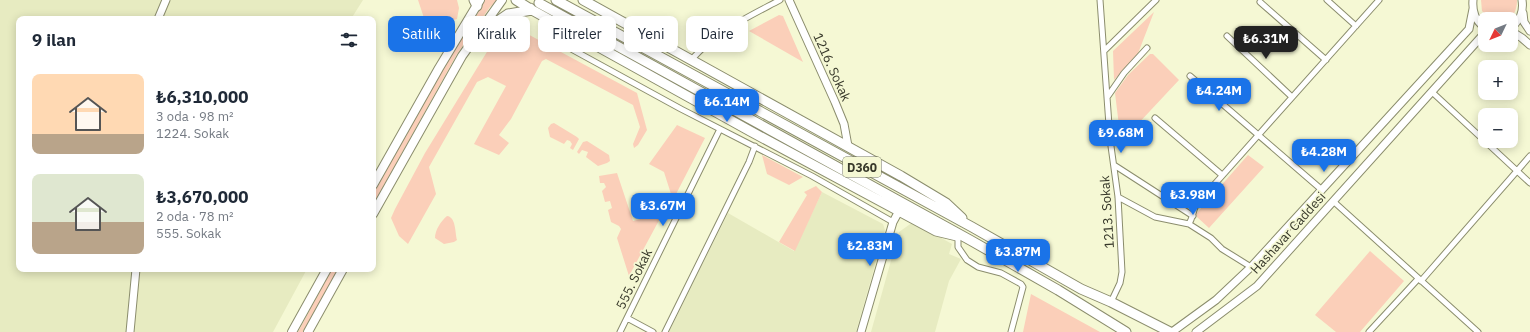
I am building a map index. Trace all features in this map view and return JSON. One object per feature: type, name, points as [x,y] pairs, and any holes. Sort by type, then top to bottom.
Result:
[{"type":"highway","points":[[516,0],[936,231],[970,240]]},
{"type":"highway","points":[[525,0],[532,10]]},
{"type":"highway","name":"D360","points":[[556,0],[972,227],[1081,289],[1111,302],[1171,332]]},
{"type":"highway","points":[[583,0],[901,176],[946,203],[972,227]]},
{"type":"highway","name":"D360","points":[[540,3],[970,240],[1058,290],[1126,332]]},
{"type":"highway","points":[[505,16],[508,14],[532,10]]},
{"type":"main road","points":[[159,16],[166,0]]},
{"type":"main road","points":[[490,16],[502,0]]},
{"type":"main road","name":"1216. Sokak","points":[[789,0],[844,124],[848,146]]},
{"type":"main road","points":[[1171,332],[1216,300],[1251,267],[1469,29],[1473,0]]},
{"type":"main road","points":[[1522,0],[1524,22],[1530,31]]},
{"type":"main road","points":[[376,180],[438,68],[477,2]]},
{"type":"main road","points":[[1473,8],[1475,17],[1478,21]]},
{"type":"main road","points":[[1518,21],[1523,9]]},
{"type":"main road","points":[[1518,35],[1530,45]]},
{"type":"main road","name":"Hashavar Caddesi","points":[[1196,332],[1257,286],[1478,40]]},
{"type":"main road","points":[[376,209],[444,86],[465,52]]},
{"type":"main road","points":[[861,332],[892,222],[899,211]]},
{"type":"main road","points":[[130,332],[136,272]]},
{"type":"main road","points":[[292,332],[325,272]]},
{"type":"main road","points":[[308,332],[340,272]]},
{"type":"street","points":[[691,60],[713,38],[780,0]]},
{"type":"street","name":"1213. Sokak","points":[[1100,0],[1110,139],[1118,197],[1122,272],[1120,283],[1111,302]]},
{"type":"street","points":[[1104,51],[1156,0]]},
{"type":"street","points":[[1327,0],[1356,26]]},
{"type":"street","points":[[1189,224],[1193,216],[1193,209],[1196,205],[1378,0]]},
{"type":"street","points":[[1260,2],[1326,60]]},
{"type":"street","points":[[1227,36],[1292,98]]},
{"type":"street","points":[[1108,96],[1124,73],[1147,48]]},
{"type":"street","points":[[577,52],[720,129],[812,176],[892,222]]},
{"type":"street","points":[[1190,76],[1322,190]]},
{"type":"street","points":[[1432,92],[1530,183]]},
{"type":"street","points":[[1155,118],[1222,175]]},
{"type":"street","name":"555. Sokak","points":[[620,332],[720,129]]},
{"type":"street","points":[[665,332],[749,162],[754,146]]},
{"type":"street","points":[[1369,332],[1419,280],[1530,156]]},
{"type":"street","points":[[1114,165],[1193,216]]},
{"type":"street","points":[[1118,197],[1155,217],[1189,224],[1211,238],[1222,249],[1251,267]]},
{"type":"street","points":[[1333,201],[1478,332]]},
{"type":"street","points":[[958,237],[958,247],[968,260],[978,267],[1001,273],[1021,284],[1023,287],[1011,332]]},
{"type":"street","points":[[627,318],[653,332]]},
{"type":"shaded area","points":[[0,0],[363,0],[353,16],[16,16],[16,272],[305,272],[273,332],[0,332]]},
{"type":"shaded area","points":[[418,0],[457,0],[459,8],[457,19],[455,20],[455,16],[423,16]]},
{"type":"shaded area","points":[[485,0],[498,0],[490,7],[484,16],[476,16]]},
{"type":"shaded area","points":[[1481,0],[1517,0],[1517,6],[1514,12],[1482,11]]},
{"type":"shaded area","points":[[1154,12],[1137,56],[1114,80],[1113,51]]},
{"type":"shaded area","points":[[779,15],[783,16],[803,62],[749,31]]},
{"type":"shaded area","points":[[530,35],[538,40],[538,52],[561,52],[637,93],[647,130],[638,145],[634,148],[633,144],[640,127],[633,105],[546,59],[542,61],[511,119],[499,135],[509,143],[499,155],[474,144],[506,86],[488,77],[477,82],[429,167],[436,194],[408,244],[399,236],[391,218],[425,153],[487,52],[530,52]]},
{"type":"shaded area","points":[[463,36],[463,45],[376,200],[376,189],[450,56],[453,52],[455,52],[455,48]]},
{"type":"shaded area","points":[[1150,54],[1153,54],[1179,80],[1121,142],[1115,93],[1128,75]]},
{"type":"shaded area","points":[[554,123],[579,139],[573,150],[570,148],[572,144],[570,141],[567,140],[564,144],[550,137],[548,128]]},
{"type":"shaded area","points":[[677,125],[705,138],[675,196],[671,194],[664,172],[649,164]]},
{"type":"shaded area","points":[[587,141],[609,155],[610,161],[598,166],[586,157],[588,152],[582,150],[579,154],[577,152],[583,142]]},
{"type":"shaded area","points":[[762,155],[803,177],[789,185],[767,174]]},
{"type":"shaded area","points":[[1248,155],[1264,167],[1209,228],[1197,217],[1196,214]]},
{"type":"shaded area","points":[[617,173],[633,221],[663,213],[629,276],[617,238],[621,229],[619,226],[611,222],[608,210],[612,208],[610,201],[605,202],[602,191],[606,187],[604,183],[600,183],[599,176]]},
{"type":"shaded area","points":[[816,186],[822,192],[795,251],[779,242],[807,195],[804,192]]},
{"type":"shaded area","points":[[822,192],[883,224],[885,230],[856,332],[669,332],[728,213],[794,251]]},
{"type":"shaded area","points":[[447,216],[454,222],[457,240],[444,244],[435,238],[435,235],[439,226]]},
{"type":"shaded area","points":[[913,222],[952,244],[949,254],[961,259],[949,281],[935,332],[871,332],[899,232]]},
{"type":"shaded area","points":[[1370,251],[1404,281],[1360,332],[1336,332],[1315,315]]},
{"type":"shaded area","points":[[330,272],[336,272],[303,332],[298,332]]},
{"type":"shaded area","points":[[1031,294],[1100,332],[1023,332]]}]
